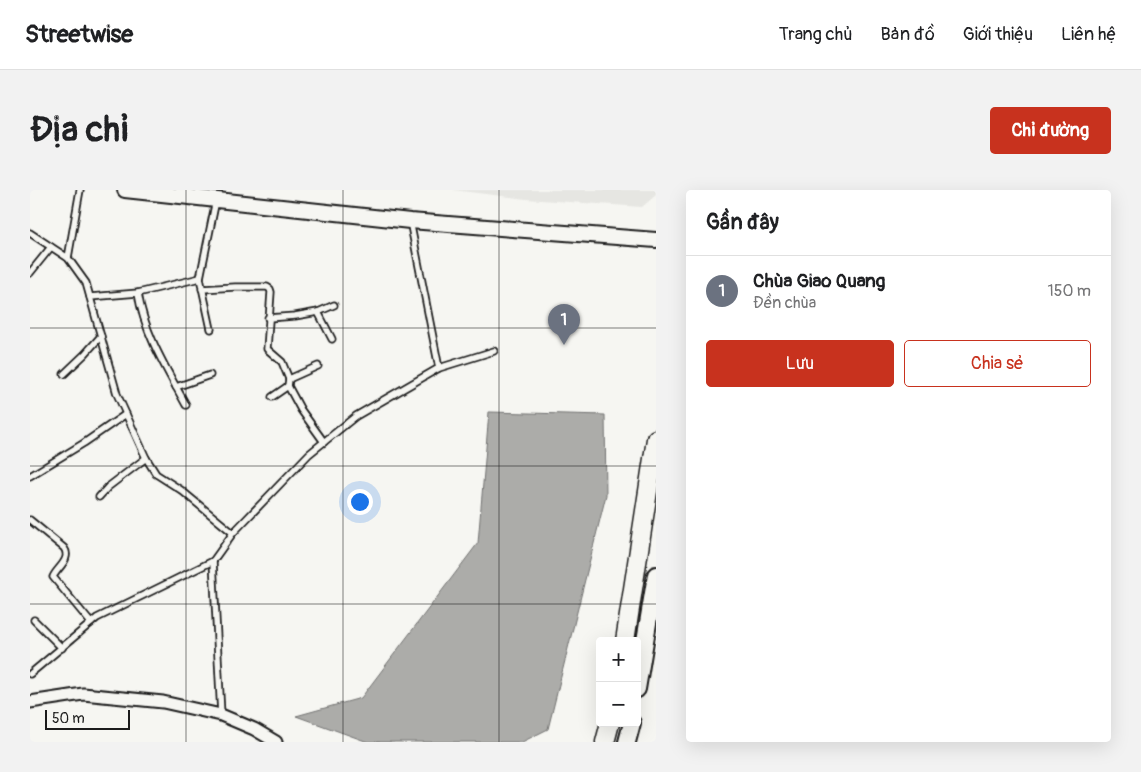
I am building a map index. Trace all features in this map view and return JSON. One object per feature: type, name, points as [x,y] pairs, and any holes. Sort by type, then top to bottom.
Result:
[{"type":"main road","points":[[626,637],[656,439]]},
{"type":"main road","points":[[638,682],[656,575]]},
{"type":"main road","points":[[605,742],[609,727]]},
{"type":"main road","points":[[627,742],[631,727]]},
{"type":"street","points":[[125,190],[410,221],[656,240]]},
{"type":"street","points":[[32,699],[83,694],[163,702],[221,715],[254,729],[276,742]]},
{"type":"lane","points":[[68,258],[80,190]]},
{"type":"lane","points":[[212,329],[200,278],[216,200]]},
{"type":"lane","points":[[410,221],[439,368]]},
{"type":"lane","points":[[30,233],[68,258],[86,283],[117,394],[146,458],[156,474],[181,490],[233,533]]},
{"type":"lane","points":[[30,273],[51,247]]},
{"type":"lane","points":[[90,297],[138,293],[200,278]]},
{"type":"lane","points":[[202,289],[268,288],[271,292],[267,349],[282,362],[289,379],[288,386],[301,410],[324,442]]},
{"type":"lane","points":[[138,293],[142,313],[156,348],[186,405]]},
{"type":"lane","points":[[268,318],[318,312],[334,305]]},
{"type":"lane","points":[[318,312],[332,338]]},
{"type":"lane","points":[[64,374],[101,336]]},
{"type":"lane","points":[[30,674],[97,618],[213,561],[233,533],[309,454],[356,416],[439,368],[494,352]]},
{"type":"lane","points":[[289,379],[318,366]]},
{"type":"lane","points":[[176,386],[210,376]]},
{"type":"lane","points":[[272,397],[288,386]]},
{"type":"lane","points":[[30,476],[84,443],[126,414]]},
{"type":"lane","points":[[99,497],[108,487],[146,458]]},
{"type":"lane","points":[[30,520],[66,551],[67,556],[53,577],[91,623]]},
{"type":"lane","points":[[213,561],[221,715]]},
{"type":"lane","points":[[34,620],[62,648]]},
{"type":"shaded area","points":[[453,190],[656,190],[656,195],[642,207],[526,199]]},
{"type":"shaded area","points":[[489,412],[605,415],[606,495],[548,729],[522,742],[368,742],[296,716],[361,698],[478,543]]},
{"type":"place","name":"Chùa Giao Quang","points":[[564,345]]}]
